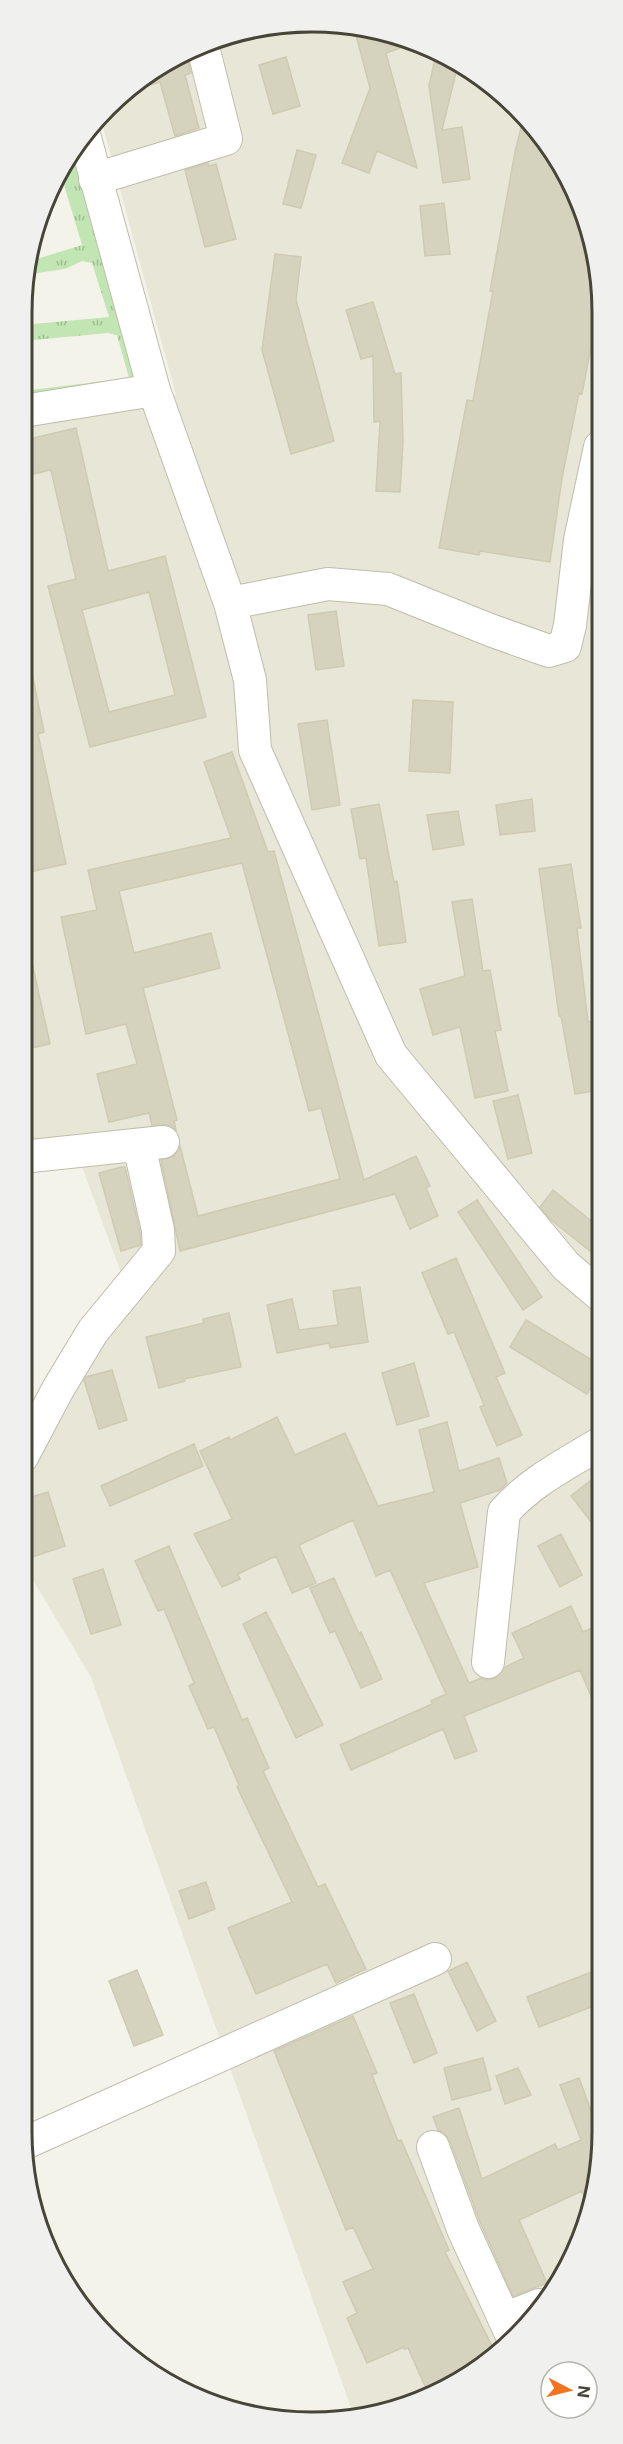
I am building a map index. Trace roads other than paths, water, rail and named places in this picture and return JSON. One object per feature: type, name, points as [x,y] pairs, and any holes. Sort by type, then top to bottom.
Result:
[{"type":"street","points":[[95,179],[226,139],[204,53]]},
{"type":"street","points":[[87,145],[154,390],[230,603],[250,680],[255,750],[392,1055],[566,1266],[592,1288]]},
{"type":"street","points":[[32,410],[154,390]]},
{"type":"street","points":[[230,603],[328,584],[388,589],[549,651],[565,646],[570,625],[580,540],[592,484]]},
{"type":"street","points":[[32,1156],[151,1143],[159,1251],[93,1331],[32,1438]]},
{"type":"street","points":[[488,1662],[504,1512],[533,1484],[592,1449]]},
{"type":"street","points":[[32,2140],[435,1959]]},
{"type":"street","points":[[433,2147],[463,2229],[508,2327],[522,2317]]}]
